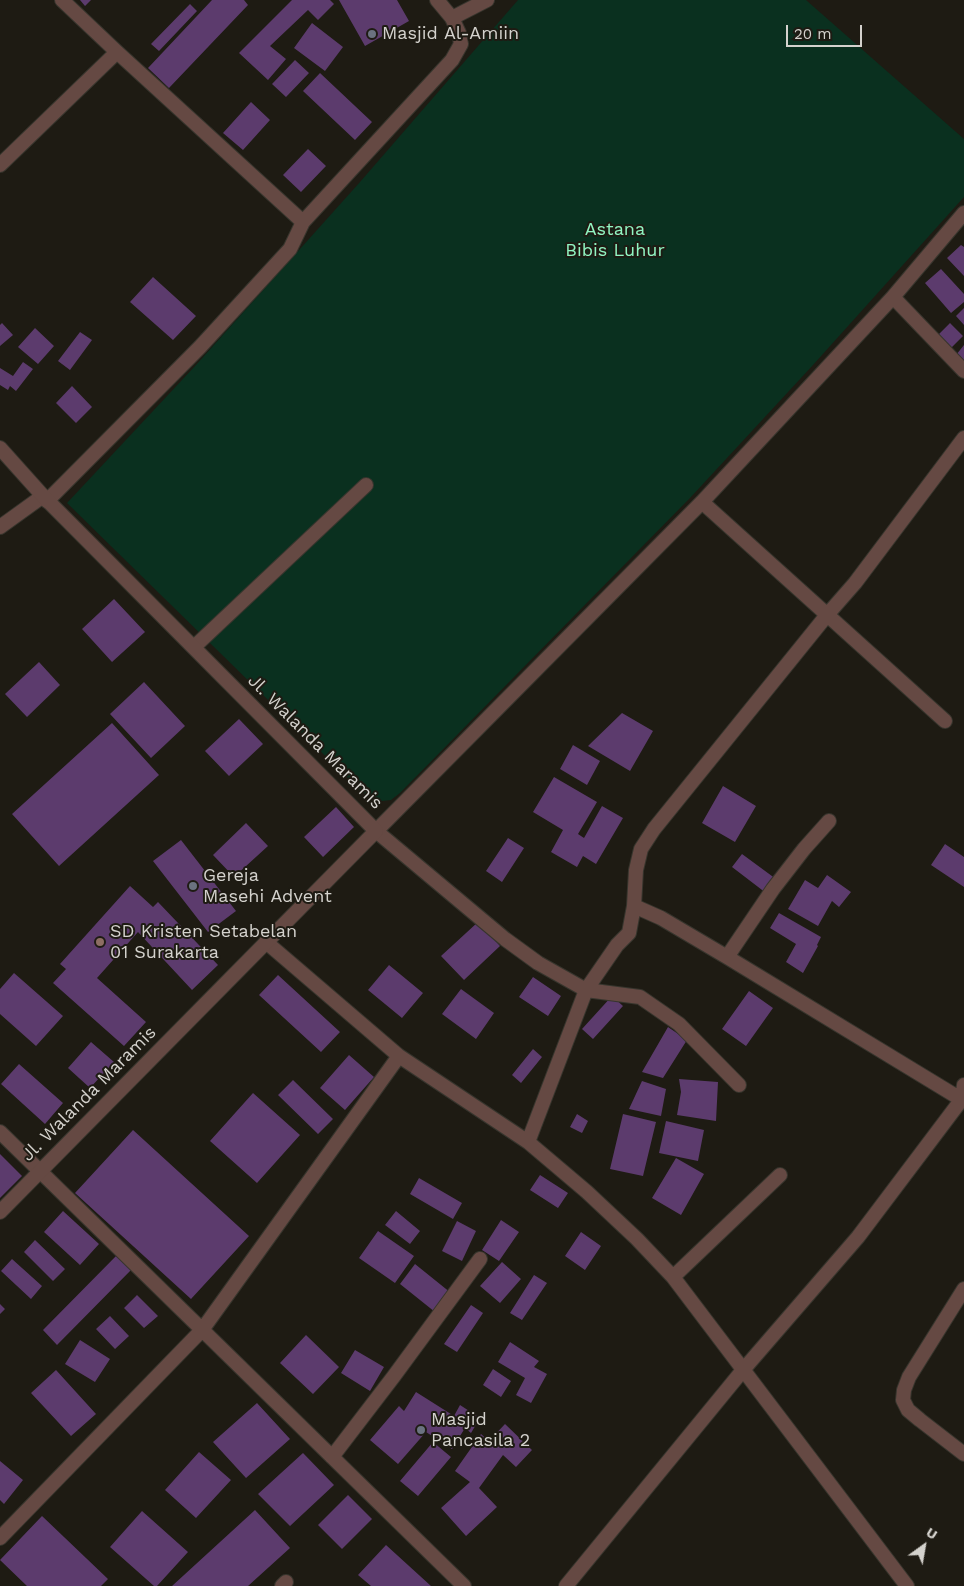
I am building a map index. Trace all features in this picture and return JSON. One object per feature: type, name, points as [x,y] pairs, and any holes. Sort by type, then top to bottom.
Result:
[{"type":"street","points":[[62,0],[116,52],[303,222]]},
{"type":"street","points":[[0,527],[45,499],[158,391],[290,249],[303,222],[452,60],[461,44],[461,39],[452,18],[437,0]]},
{"type":"street","points":[[452,18],[487,0]]},
{"type":"street","points":[[0,164],[116,52]]},
{"type":"street","points":[[738,1085],[679,1024],[640,996],[586,990],[538,963],[504,939],[376,831],[702,502],[894,296],[964,213]]},
{"type":"street","points":[[894,296],[964,371]]},
{"type":"street","points":[[528,1142],[586,990],[617,945],[629,933],[634,906],[636,870],[641,849],[654,829],[827,615],[856,583],[964,438]]},
{"type":"street","name":"Jl. Walanda Maramis","points":[[0,448],[45,499],[376,831],[0,1212]]},
{"type":"street","points":[[194,647],[366,484]]},
{"type":"street","points":[[702,502],[945,721]]},
{"type":"street","points":[[727,957],[773,889],[829,821]]},
{"type":"street","points":[[634,906],[661,918],[963,1100]]},
{"type":"street","points":[[266,942],[399,1056],[528,1142],[622,1225],[673,1277],[907,1586]]},
{"type":"street","points":[[0,1538],[202,1330],[399,1056]]},
{"type":"street","points":[[566,1586],[743,1370],[858,1237],[963,1100],[964,1085]]},
{"type":"street","points":[[0,1132],[464,1586]]},
{"type":"street","points":[[673,1277],[780,1175]]},
{"type":"street","points":[[332,1457],[480,1259]]},
{"type":"street","points":[[964,1289],[910,1377],[904,1390],[903,1400],[908,1410],[964,1454]]},
{"type":"green space","name":"Astana Bibis Luhur","points":[[518,0],[806,0],[964,139],[964,197],[690,498],[400,793],[391,800],[382,801],[370,798],[359,789],[67,503],[196,365],[360,182]]},
{"type":"building","points":[[80,0],[91,0],[85,6]]},
{"type":"building","points":[[212,0],[244,0],[248,5],[169,88],[148,68]]},
{"type":"building","points":[[292,0],[330,0],[334,4],[318,20],[308,10],[270,46],[286,59],[268,80],[239,53]]},
{"type":"building","name":"Masjid Al-Amiin","points":[[339,0],[397,0],[409,21],[365,46]]},
{"type":"building","points":[[190,4],[197,11],[159,51],[151,44]]},
{"type":"building","points":[[312,23],[343,47],[325,71],[294,48]]},
{"type":"building","points":[[295,60],[309,73],[286,97],[272,84]]},
{"type":"building","points":[[320,73],[372,122],[355,140],[303,91]]},
{"type":"building","points":[[251,102],[270,120],[243,150],[223,133]]},
{"type":"building","points":[[308,149],[326,166],[301,192],[283,175]]},
{"type":"building","points":[[961,245],[964,247],[964,276],[947,258]]},
{"type":"building","points":[[941,269],[964,294],[964,302],[951,313],[925,283]]},
{"type":"building","points":[[153,277],[196,316],[173,340],[130,302]]},
{"type":"building","points":[[964,308],[964,325],[956,316]]},
{"type":"building","points":[[2,323],[13,335],[0,346],[0,325]]},
{"type":"building","points":[[950,323],[963,336],[951,348],[938,335]]},
{"type":"building","points":[[35,328],[54,346],[38,364],[18,347]]},
{"type":"building","points":[[80,332],[92,340],[70,370],[58,361]]},
{"type":"building","points":[[964,345],[964,362],[956,355]]},
{"type":"building","points":[[23,362],[33,369],[16,391],[10,386],[8,390],[0,385],[0,368],[13,376]]},
{"type":"building","points":[[72,386],[92,407],[76,423],[56,403]]},
{"type":"building","points":[[114,599],[145,632],[112,662],[82,629]]},
{"type":"building","points":[[39,662],[60,685],[27,717],[5,694]]},
{"type":"building","points":[[144,682],[185,726],[151,758],[110,714]]},
{"type":"building","points":[[622,713],[653,731],[630,771],[588,746]]},
{"type":"building","points":[[239,719],[263,744],[229,776],[205,751]]},
{"type":"building","points":[[112,723],[159,775],[59,866],[12,814]]},
{"type":"building","points":[[573,745],[600,761],[587,785],[560,769]]},
{"type":"building","points":[[554,777],[597,802],[578,834],[584,838],[602,806],[623,818],[596,864],[583,856],[577,867],[551,852],[563,830],[533,812]]},
{"type":"building","points":[[723,786],[756,806],[735,842],[702,823]]},
{"type":"building","points":[[336,807],[354,827],[323,857],[304,837]]},
{"type":"building","points":[[246,823],[268,846],[234,877],[213,855]]},
{"type":"building","points":[[508,838],[524,848],[502,882],[486,871]]},
{"type":"building","points":[[181,840],[236,911],[208,932],[153,861]]},
{"type":"building","points":[[945,844],[964,857],[964,887],[931,865]]},
{"type":"building","points":[[742,854],[776,879],[766,893],[732,867]]},
{"type":"building","points":[[827,875],[851,892],[839,907],[832,901],[818,926],[788,909],[805,880],[818,888]]},
{"type":"building","points":[[130,886],[153,907],[158,902],[218,965],[192,990],[138,932],[97,978],[146,1022],[124,1046],[53,983],[66,969],[60,964]]},
{"type":"building","points":[[779,913],[821,937],[803,973],[786,962],[796,944],[770,928]]},
{"type":"building","points":[[478,922],[500,946],[464,980],[441,956]]},
{"type":"building","points":[[389,965],[423,993],[402,1018],[368,990]]},
{"type":"building","points":[[14,973],[63,1016],[36,1046],[0,1014],[0,989]]},
{"type":"building","points":[[278,975],[340,1032],[321,1052],[259,995]]},
{"type":"building","points":[[533,977],[561,996],[548,1016],[519,997]]},
{"type":"building","points":[[461,989],[494,1013],[476,1039],[442,1014]]},
{"type":"building","points":[[749,991],[773,1008],[746,1046],[722,1029]]},
{"type":"building","points":[[612,996],[623,1006],[593,1039],[582,1029]]},
{"type":"building","points":[[668,1027],[687,1040],[663,1078],[642,1072]]},
{"type":"building","points":[[91,1042],[114,1062],[90,1088],[68,1068]]},
{"type":"building","points":[[533,1049],[542,1057],[521,1083],[512,1075]]},
{"type":"building","points":[[349,1055],[374,1077],[345,1110],[320,1088]]},
{"type":"building","points":[[19,1064],[63,1103],[45,1124],[1,1084]]},
{"type":"building","points":[[679,1079],[718,1082],[716,1121],[677,1115],[681,1092]]},
{"type":"building","points":[[293,1080],[333,1119],[318,1134],[278,1095]]},
{"type":"building","points":[[642,1081],[666,1089],[661,1116],[629,1109]]},
{"type":"building","points":[[253,1093],[300,1135],[257,1183],[210,1141]]},
{"type":"building","points":[[577,1114],[588,1121],[582,1133],[570,1127]]},
{"type":"building","points":[[623,1114],[656,1122],[643,1176],[610,1169]]},
{"type":"building","points":[[666,1121],[704,1130],[698,1161],[659,1153]]},
{"type":"building","points":[[133,1130],[249,1236],[191,1299],[75,1193]]},
{"type":"building","points":[[0,1154],[22,1176],[0,1198]]},
{"type":"building","points":[[676,1158],[704,1174],[681,1215],[652,1198]]},
{"type":"building","points":[[540,1175],[568,1193],[558,1208],[530,1190]]},
{"type":"building","points":[[419,1178],[462,1203],[453,1219],[410,1194]]},
{"type":"building","points":[[63,1211],[99,1244],[80,1265],[44,1232]]},
{"type":"building","points":[[396,1211],[420,1231],[410,1244],[385,1225]]},
{"type":"building","points":[[501,1220],[519,1232],[499,1261],[482,1250]]},
{"type":"building","points":[[457,1221],[476,1231],[462,1261],[442,1251]]},
{"type":"building","points":[[378,1231],[414,1256],[395,1283],[359,1258]]},
{"type":"building","points":[[581,1232],[601,1246],[585,1270],[565,1256]]},
{"type":"building","points":[[35,1240],[65,1269],[53,1281],[24,1252]]},
{"type":"building","points":[[118,1254],[133,1268],[57,1345],[43,1330]]},
{"type":"building","points":[[12,1259],[42,1286],[31,1299],[1,1271]]},
{"type":"building","points":[[502,1262],[521,1279],[500,1303],[480,1286]]},
{"type":"building","points":[[415,1264],[451,1293],[435,1312],[400,1284]]},
{"type":"building","points":[[534,1275],[547,1283],[522,1320],[510,1313]]},
{"type":"building","points":[[137,1295],[158,1316],[144,1328],[124,1308]]},
{"type":"building","points":[[0,1304],[5,1309],[0,1314]]},
{"type":"building","points":[[471,1305],[483,1313],[457,1352],[444,1344]]},
{"type":"building","points":[[110,1316],[129,1336],[115,1349],[96,1329]]},
{"type":"building","points":[[306,1335],[339,1367],[313,1394],[280,1363]]},
{"type":"building","points":[[80,1340],[110,1359],[95,1382],[65,1364]]},
{"type":"building","points":[[510,1342],[539,1361],[534,1367],[547,1374],[531,1403],[516,1395],[525,1378],[498,1362]]},
{"type":"building","points":[[355,1350],[384,1367],[370,1391],[341,1373]]},
{"type":"building","points":[[493,1369],[511,1381],[501,1397],[483,1385]]},
{"type":"building","points":[[56,1370],[96,1414],[71,1436],[31,1393]]},
{"type":"building","name":"Masjid Pancasila 2","points":[[416,1392],[454,1416],[460,1405],[480,1418],[471,1433],[465,1428],[452,1449],[426,1432],[398,1464],[370,1440],[399,1406],[404,1411]]},
{"type":"building","points":[[257,1403],[290,1439],[246,1478],[213,1442]]},
{"type":"building","points":[[505,1424],[532,1450],[516,1467],[503,1455],[479,1488],[497,1507],[466,1536],[441,1508],[470,1482],[455,1471],[481,1434],[489,1441]]},
{"type":"building","points":[[433,1442],[451,1457],[418,1496],[400,1481]]},
{"type":"building","points":[[199,1452],[231,1480],[196,1518],[165,1490]]},
{"type":"building","points":[[303,1453],[334,1485],[290,1526],[258,1494]]},
{"type":"building","points":[[0,1461],[23,1480],[4,1504],[0,1500]]},
{"type":"building","points":[[348,1495],[372,1519],[342,1549],[318,1525]]},
{"type":"building","points":[[255,1510],[290,1548],[248,1586],[172,1586]]},
{"type":"building","points":[[142,1511],[188,1552],[157,1586],[154,1586],[110,1547]]},
{"type":"building","points":[[42,1516],[108,1579],[101,1586],[27,1586],[0,1560]]},
{"type":"building","points":[[386,1545],[431,1586],[371,1586],[358,1575]]},
{"type":"place","name":"Masjid Al-Amiin","points":[[372,34]]},
{"type":"place","name":"Gereja Masehi Advent","points":[[193,886]]},
{"type":"place","name":"SD Kristen Setabelan 01 Surakarta","points":[[100,942]]},
{"type":"place","name":"Masjid Pancasila 2","points":[[421,1430]]}]
